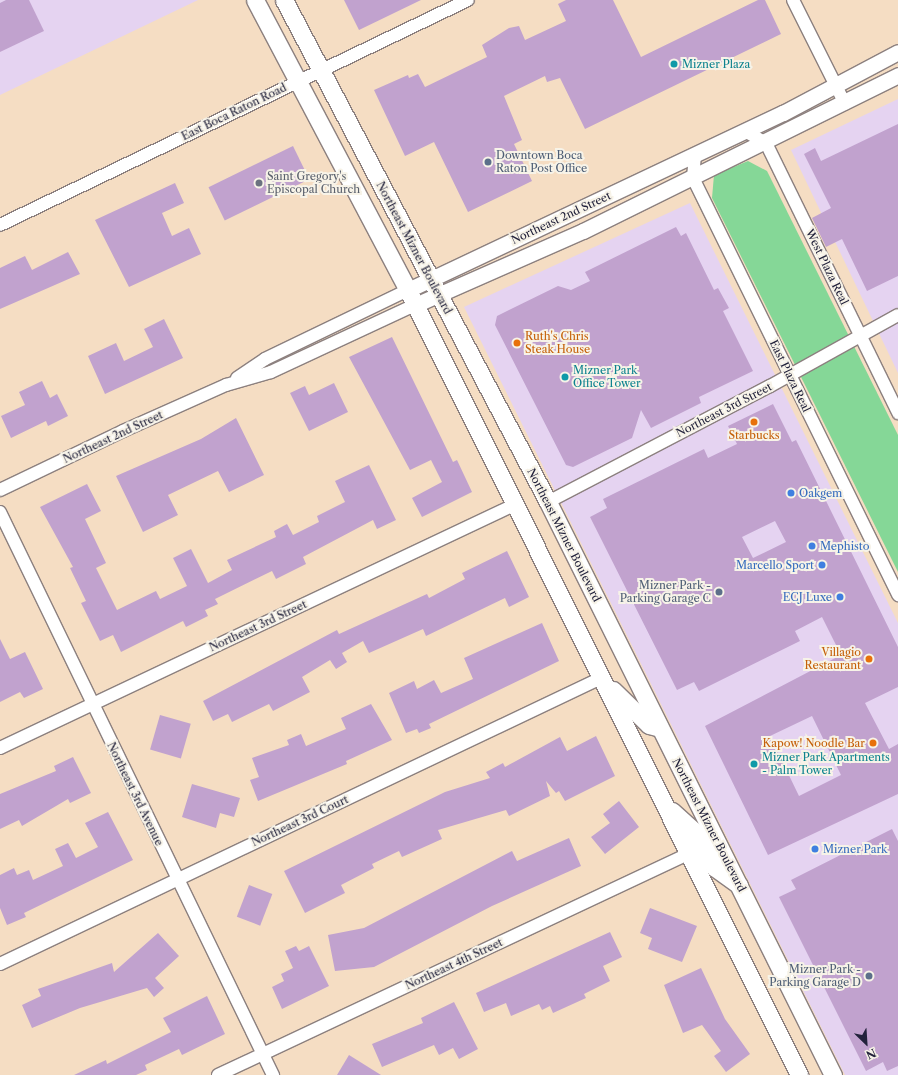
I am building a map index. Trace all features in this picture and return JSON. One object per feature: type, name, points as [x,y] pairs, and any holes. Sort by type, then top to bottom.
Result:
[{"type":"main road","points":[[255,0],[412,298],[516,504],[601,678],[690,853],[799,1075]]},
{"type":"main road","name":"Northeast Mizner Boulevard","points":[[284,0],[548,502],[833,1075]]},
{"type":"main road","points":[[601,678],[649,725],[660,728]]},
{"type":"main road","points":[[665,804],[693,830],[714,868],[739,886]]},
{"type":"street","name":"East Boca Raton Road","points":[[0,224],[320,69],[468,0]]},
{"type":"street","points":[[794,0],[845,104]]},
{"type":"street","name":"Northeast 2nd Street","points":[[0,490],[226,386],[271,372],[412,298],[431,280],[745,131],[837,86],[898,52]]},
{"type":"street","name":"Northeast 2nd Street","points":[[226,386],[265,359],[301,341],[412,298],[439,295],[693,178],[845,104],[898,75]]},
{"type":"street","points":[[745,131],[766,143]]},
{"type":"street","name":"West Plaza Real","points":[[766,143],[898,413]]},
{"type":"street","name":"East Plaza Real","points":[[694,155],[693,178],[898,595]]},
{"type":"street","name":"Northeast 3rd Street","points":[[548,502],[789,374],[859,334],[898,314]]},
{"type":"street","points":[[301,341],[307,354]]},
{"type":"street","name":"Northeast 3rd Street","points":[[0,748],[516,504]]},
{"type":"street","name":"Northeast 3rd Avenue","points":[[0,512],[176,879],[273,1075]]},
{"type":"street","name":"Northeast 3rd Court","points":[[0,964],[601,678]]},
{"type":"street","name":"Northeast 4th Street","points":[[218,1075],[690,853]]},
{"type":"shaded area","points":[[0,0],[198,0],[0,95]]},
{"type":"shaded area","points":[[898,99],[898,373],[791,150]]},
{"type":"shaded area","name":"Mizner Park","points":[[690,203],[898,623],[898,1075],[845,1075],[464,307]]},
{"type":"green space","points":[[748,161],[767,171],[898,435],[898,572],[712,198],[714,175]]},
{"type":"building","points":[[6,0],[29,0],[44,31],[0,52],[0,3]]},
{"type":"building","points":[[344,0],[421,0],[359,30]]},
{"type":"building","points":[[566,0],[613,0],[641,57],[758,0],[765,0],[781,34],[585,129],[560,78],[547,82],[545,76],[504,96],[522,140],[514,144],[532,181],[468,212],[434,142],[405,156],[374,90],[408,75],[409,78],[418,74],[425,87],[487,57],[482,45],[509,28],[519,26],[525,40],[566,21],[558,4]]},
{"type":"building","points":[[898,124],[898,276],[867,291],[842,239],[826,247],[812,218],[831,208],[804,154],[815,148],[821,161]]},
{"type":"building","name":"Saint Gregory's Episcopal Church","points":[[293,146],[309,179],[225,220],[209,187]]},
{"type":"building","points":[[175,183],[184,203],[162,213],[172,236],[189,228],[201,254],[129,287],[95,220]]},
{"type":"building","points":[[676,227],[681,236],[686,233],[714,290],[718,288],[729,308],[723,311],[753,371],[699,397],[701,403],[651,428],[641,410],[632,438],[573,467],[566,465],[495,325],[497,316],[558,286],[571,290],[590,281],[585,272]]},
{"type":"building","points":[[68,252],[80,274],[0,309],[0,268],[25,256],[32,270]]},
{"type":"building","points":[[164,319],[183,358],[105,394],[88,356],[116,343],[124,361],[153,347],[144,329]]},
{"type":"building","points":[[392,337],[453,462],[457,460],[472,492],[422,517],[412,498],[442,482],[431,460],[410,470],[349,357]]},
{"type":"building","points":[[42,381],[50,398],[57,394],[68,416],[48,426],[46,421],[11,438],[1,416],[25,405],[19,392]]},
{"type":"building","points":[[334,383],[348,412],[309,431],[290,393],[305,386],[309,395]]},
{"type":"building","points":[[773,404],[792,442],[796,440],[898,647],[898,687],[865,703],[889,749],[898,744],[898,794],[768,855],[705,726],[841,655],[822,617],[795,631],[800,641],[699,691],[694,682],[677,690],[590,517],[607,508],[603,499],[704,449],[708,458],[737,444],[728,426]],"holes":[[[775,521],[786,542],[753,558],[742,537]],[[812,716],[841,775],[799,796],[770,736]]]},
{"type":"building","points":[[236,418],[264,475],[229,492],[218,471],[168,495],[178,515],[143,532],[116,476],[201,439]]},
{"type":"building","points":[[369,465],[396,520],[377,529],[373,520],[303,557],[306,564],[276,579],[272,571],[215,599],[218,604],[205,610],[208,616],[186,627],[183,621],[121,652],[113,635],[100,641],[81,603],[86,601],[70,568],[73,567],[40,507],[87,484],[101,511],[85,519],[106,563],[96,568],[117,610],[156,591],[160,599],[187,586],[173,558],[191,549],[208,583],[232,570],[227,560],[276,537],[274,531],[287,524],[293,535],[319,522],[317,516],[345,502],[335,481]]},
{"type":"building","points":[[507,551],[529,597],[509,607],[505,598],[426,636],[423,629],[369,653],[363,641],[342,653],[347,662],[336,669],[330,660],[302,677],[310,692],[273,711],[269,704],[232,722],[228,714],[213,721],[203,701],[337,630],[339,634],[427,594],[429,598],[465,579],[462,573]]},
{"type":"building","points":[[542,623],[559,661],[429,724],[431,728],[419,733],[417,729],[406,733],[389,693],[414,681],[417,689],[434,680],[441,693],[473,679],[464,658]]},
{"type":"building","points":[[0,639],[10,659],[25,652],[43,689],[24,698],[20,692],[0,702]]},
{"type":"building","points":[[371,704],[392,740],[346,761],[347,764],[258,801],[250,780],[259,777],[252,758],[289,745],[287,740],[301,734],[306,746],[346,729],[341,718]]},
{"type":"building","points":[[160,715],[191,724],[181,758],[150,750]]},
{"type":"building","points":[[596,736],[615,776],[565,801],[559,791],[556,793],[546,781],[550,796],[509,816],[506,810],[438,830],[442,839],[402,857],[399,851],[372,864],[374,868],[341,885],[345,893],[305,913],[284,871],[445,792],[490,778],[486,772],[503,763],[505,767],[560,737],[567,751]]},
{"type":"building","points":[[73,757],[91,793],[70,803],[68,799],[22,826],[19,820],[0,829],[0,794],[56,771],[54,766]]},
{"type":"building","points":[[192,784],[240,798],[234,817],[220,813],[216,828],[182,817]]},
{"type":"building","points":[[619,801],[639,827],[605,854],[591,837],[610,823],[603,814]]},
{"type":"building","points":[[108,812],[133,860],[24,913],[26,917],[7,925],[0,908],[0,875],[14,868],[17,875],[29,870],[33,880],[63,866],[55,849],[68,843],[76,858],[98,847],[85,823]]},
{"type":"building","name":"Mizner Park - Parking Garage D","points":[[892,829],[898,841],[898,1066],[887,1071],[883,1062],[866,1071],[779,897],[796,889],[791,880]]},
{"type":"building","points":[[569,838],[581,866],[492,906],[374,967],[335,971],[328,935],[364,928],[512,851],[517,861]]},
{"type":"building","points":[[249,885],[272,894],[260,926],[237,917]]},
{"type":"building","points":[[650,908],[697,926],[682,962],[648,949],[652,938],[640,933]]},
{"type":"building","points":[[610,932],[622,957],[603,966],[610,981],[584,994],[586,998],[553,1013],[550,1006],[542,1010],[539,1004],[511,1016],[506,1003],[484,1012],[476,993]]},
{"type":"building","points":[[158,933],[179,956],[155,978],[164,988],[154,997],[147,988],[80,1008],[32,1028],[22,1005],[41,996],[38,989],[112,963],[114,972]]},
{"type":"building","points":[[296,946],[299,951],[309,946],[329,986],[282,1009],[272,987],[284,981],[281,974],[293,968],[285,951]]},
{"type":"building","points":[[701,968],[725,1019],[750,1054],[726,1072],[714,1056],[721,1051],[702,1025],[683,1033],[664,985]]},
{"type":"building","points":[[207,996],[225,1034],[182,1055],[179,1049],[145,1065],[147,1070],[136,1075],[74,1075],[106,1060],[107,1064],[171,1032],[163,1018]]},
{"type":"building","points":[[454,1002],[478,1049],[459,1059],[453,1048],[439,1055],[434,1045],[382,1067],[372,1044],[423,1023],[421,1018]]},
{"type":"building","points":[[349,1055],[381,1075],[337,1075]]},
{"type":"place","name":"Mizner Plaza","points":[[674,64]]},
{"type":"place","name":"Downtown Boca Raton Post Office","points":[[488,162]]},
{"type":"place","name":"Saint Gregory's Episcopal Church","points":[[259,183]]},
{"type":"place","name":"Ruth's Chris Steak House","points":[[517,343]]},
{"type":"place","name":"Mizner Park Office Tower","points":[[565,377]]},
{"type":"place","name":"Starbucks","points":[[754,422]]},
{"type":"place","name":"Oakgem","points":[[791,493]]},
{"type":"place","name":"Mephisto","points":[[812,546]]},
{"type":"place","name":"Marcello Sport","points":[[822,565]]},
{"type":"place","name":"Mizner Park - Parking Garage C","points":[[719,592]]},
{"type":"place","name":"ECJ Luxe","points":[[840,597]]},
{"type":"place","name":"Villagio Restaurant","points":[[869,659]]},
{"type":"place","name":"Kapow! Noodle Bar","points":[[873,743]]},
{"type":"place","name":"Mizner Park Apartments - Palm Tower","points":[[754,764]]},
{"type":"place","name":"Mizner Park","points":[[815,849]]},
{"type":"place","name":"Mizner Park - Parking Garage D","points":[[869,976]]}]
